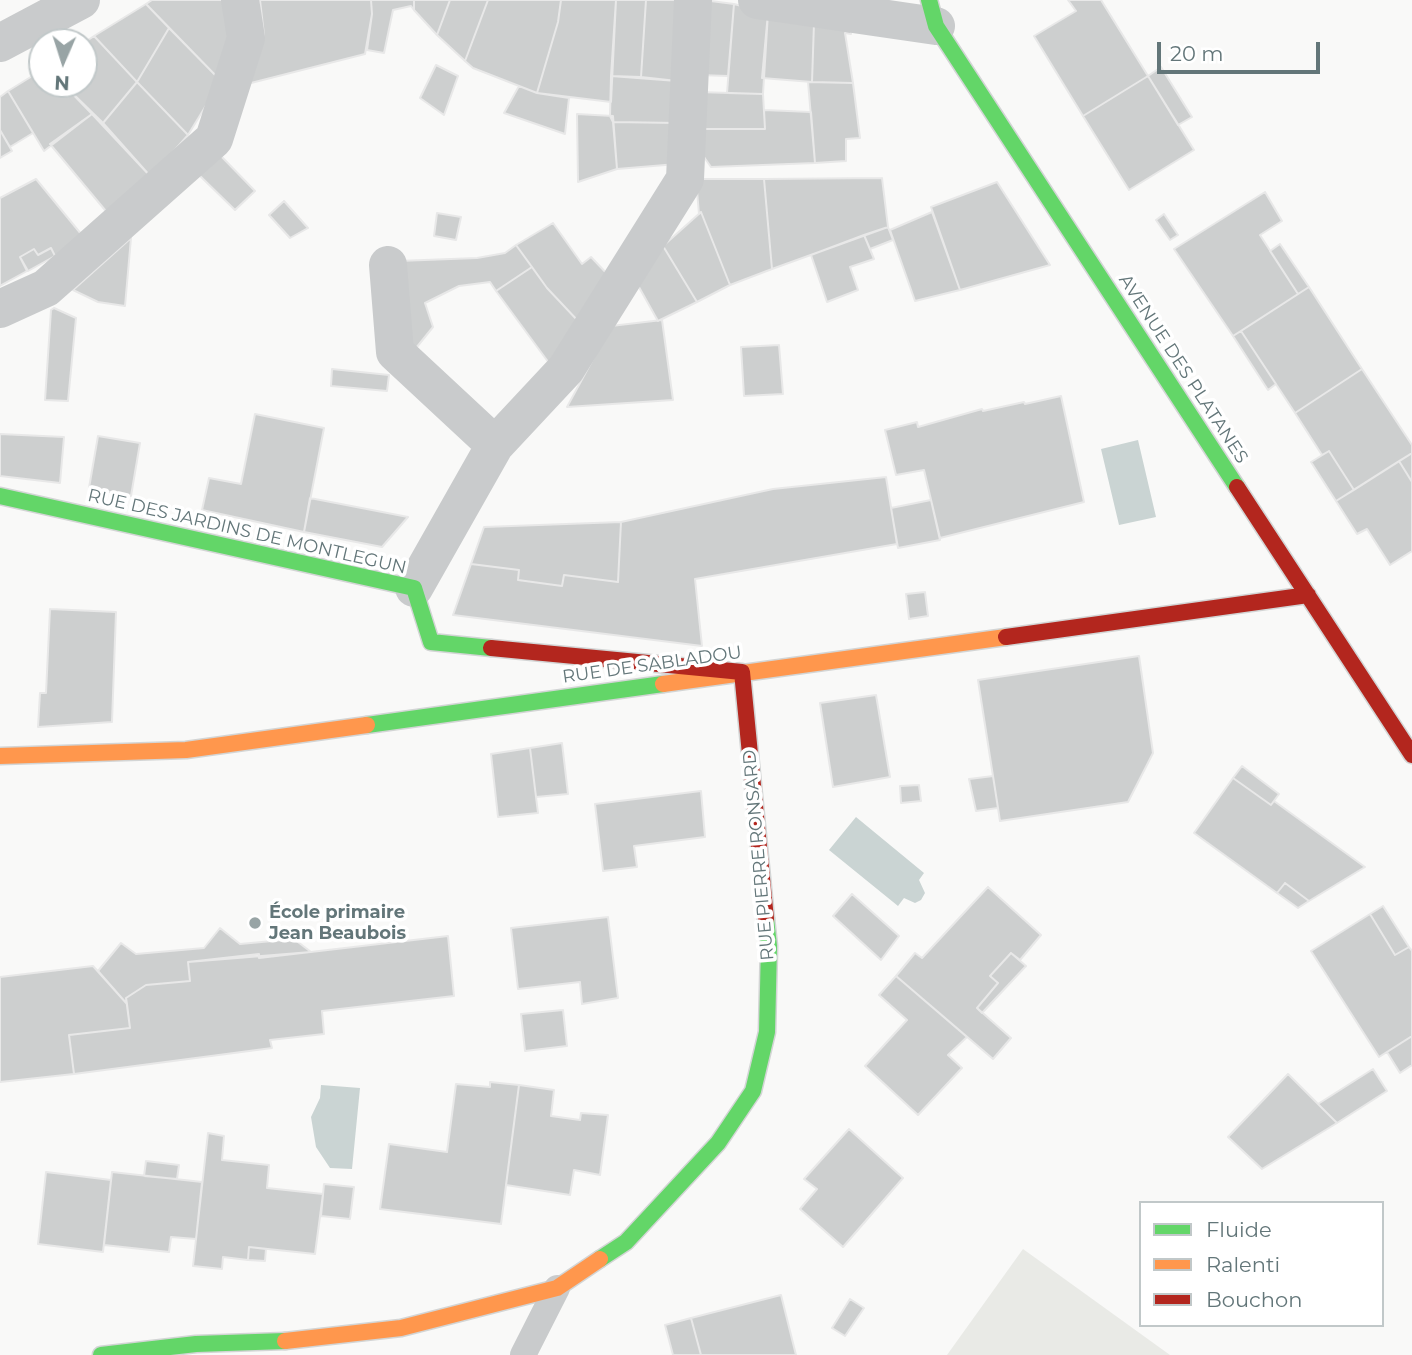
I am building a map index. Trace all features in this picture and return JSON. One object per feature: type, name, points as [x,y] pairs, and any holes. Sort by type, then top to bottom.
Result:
[{"type":"street","points":[[0,43],[81,0]]},
{"type":"street","points":[[0,309],[46,288],[214,139],[246,38],[240,0]]},
{"type":"street","points":[[414,588],[495,445],[566,369],[685,179],[692,0]]},
{"type":"street","points":[[757,0],[932,13]]},
{"type":"street","name":"AVENUE DES PLATANES","points":[[932,13],[1412,755]]},
{"type":"street","points":[[388,264],[395,352],[495,445]]},
{"type":"street","name":"RUE DES JARDINS DE MONTLEGUN","points":[[0,496],[414,588],[431,642],[742,672]]},
{"type":"street","name":"RUE DE SABLADOU","points":[[0,756],[186,750],[1308,595]]},
{"type":"street","name":"RUE PIERRE RONSARD","points":[[101,1355],[204,1350],[401,1328],[557,1288],[626,1242],[718,1143],[753,1091],[767,1031],[769,946],[742,672]]},
{"type":"lane","name":"RUE PIERRE RONSARD","points":[[523,1355],[557,1288]]},
{"type":"shaded area","points":[[1138,440],[1156,517],[1119,525],[1101,449]]},
{"type":"shaded area","points":[[856,817],[924,873],[919,880],[925,893],[921,900],[915,903],[904,898],[898,906],[829,850]]},
{"type":"shaded area","points":[[321,1085],[360,1088],[352,1169],[330,1168],[316,1147],[311,1117],[320,1098]]},
{"type":"shaded area","points":[[1023,1249],[1170,1355],[947,1355]]},
{"type":"building","points":[[152,0],[226,0],[230,39],[221,81],[146,4]]},
{"type":"building","points":[[260,0],[371,0],[372,14],[365,54],[247,84],[264,35]]},
{"type":"building","points":[[371,0],[414,0],[414,10],[411,6],[393,10],[384,53],[367,50],[372,14]]},
{"type":"building","points":[[414,0],[450,0],[437,35],[414,10]]},
{"type":"building","points":[[450,0],[488,0],[465,61],[437,35]]},
{"type":"building","points":[[488,0],[561,0],[558,22],[537,93],[473,68],[465,61]]},
{"type":"building","points":[[561,0],[616,0],[611,102],[537,93],[558,22]]},
{"type":"building","points":[[616,0],[646,0],[641,77],[611,76]]},
{"type":"building","points":[[646,0],[682,0],[677,81],[641,77]]},
{"type":"building","points":[[703,0],[734,4],[728,76],[698,75]]},
{"type":"building","points":[[1068,0],[1101,0],[1148,76],[1083,116],[1034,36],[1076,11]]},
{"type":"building","points":[[146,4],[169,28],[137,82],[98,40],[98,34]]},
{"type":"building","points":[[734,4],[768,13],[763,94],[727,93]]},
{"type":"building","points":[[768,13],[814,23],[812,82],[762,78]]},
{"type":"building","points":[[814,23],[852,24],[851,34],[845,33],[853,83],[812,82]]},
{"type":"building","points":[[169,28],[221,81],[188,135],[137,82]]},
{"type":"building","points":[[98,40],[137,82],[103,123],[77,98],[98,98]]},
{"type":"building","points":[[436,65],[458,76],[444,115],[420,98]]},
{"type":"building","points":[[1161,67],[1192,117],[1178,125],[1148,76]]},
{"type":"building","points":[[611,76],[677,81],[677,123],[613,122],[610,116]]},
{"type":"building","points":[[1148,76],[1194,150],[1129,190],[1083,116]]},
{"type":"building","points":[[28,79],[28,98],[77,98],[92,114],[44,151],[8,91]]},
{"type":"building","points":[[137,82],[188,135],[151,177],[103,123]]},
{"type":"building","points":[[808,82],[853,83],[860,138],[846,139],[846,161],[815,163]]},
{"type":"building","points":[[519,86],[537,93],[569,98],[565,134],[504,113]]},
{"type":"building","points":[[8,91],[33,133],[10,147],[0,130],[0,97]]},
{"type":"building","points":[[698,92],[763,94],[765,129],[698,129]]},
{"type":"building","points":[[764,110],[811,112],[815,163],[711,167],[697,147],[698,129],[765,129]]},
{"type":"building","points":[[92,114],[151,177],[110,216],[50,144]]},
{"type":"building","points":[[577,114],[613,116],[617,169],[578,182]]},
{"type":"building","points":[[613,122],[677,123],[677,164],[617,169]]},
{"type":"building","points":[[0,130],[12,151],[0,158]]},
{"type":"building","points":[[219,154],[255,191],[235,210],[198,174]]},
{"type":"building","points":[[882,178],[888,227],[772,269],[764,179]]},
{"type":"building","points":[[36,179],[86,240],[55,256],[51,248],[38,255],[34,249],[20,257],[27,271],[0,286],[0,198]]},
{"type":"building","points":[[696,179],[764,179],[772,269],[730,285],[701,212],[699,214]]},
{"type":"building","points":[[997,182],[1050,265],[960,290],[931,207]]},
{"type":"building","points":[[1265,192],[1282,221],[1260,235],[1298,294],[1233,336],[1174,249]]},
{"type":"building","points":[[284,201],[308,228],[290,238],[269,215]]},
{"type":"building","points":[[701,212],[730,285],[697,302],[663,246]]},
{"type":"building","points":[[932,212],[960,290],[915,301],[890,230]]},
{"type":"building","points":[[437,213],[461,217],[456,240],[434,236]]},
{"type":"building","points":[[1164,214],[1178,235],[1170,240],[1156,220]]},
{"type":"building","points":[[553,223],[582,264],[591,257],[612,279],[579,322],[547,288],[516,245]]},
{"type":"building","points":[[888,227],[893,240],[870,249],[864,235]]},
{"type":"building","points":[[864,235],[874,259],[850,267],[858,290],[827,302],[811,255]]},
{"type":"building","points":[[131,238],[125,306],[98,302],[73,290]]},
{"type":"building","points":[[1280,244],[1309,287],[1298,294],[1270,251]]},
{"type":"building","points":[[516,245],[532,267],[496,291],[490,282],[459,286],[425,303],[433,327],[412,353],[398,261],[477,258],[505,253]]},
{"type":"building","points":[[663,246],[697,302],[658,321],[635,280]]},
{"type":"building","points":[[51,248],[55,256],[28,271],[20,257],[34,249],[38,255]]},
{"type":"building","points":[[532,267],[547,288],[579,322],[549,363],[496,291]]},
{"type":"building","points":[[1309,287],[1362,369],[1295,413],[1241,331]]},
{"type":"building","points":[[54,308],[76,318],[68,401],[45,400],[51,310]]},
{"type":"building","points":[[662,320],[673,400],[567,407],[611,326]]},
{"type":"building","points":[[1241,331],[1276,384],[1268,390],[1233,336]]},
{"type":"building","points":[[779,345],[783,394],[744,396],[741,347]]},
{"type":"building","points":[[332,369],[389,375],[387,391],[331,386]]},
{"type":"building","points":[[1362,369],[1412,445],[1412,453],[1354,490],[1329,451],[1322,455],[1295,413]]},
{"type":"building","points":[[1061,396],[1084,502],[940,538],[924,470],[896,475],[885,430],[917,422],[918,427],[982,409],[983,411]]},
{"type":"building","points":[[255,414],[324,428],[304,532],[202,510],[209,478],[241,484]]},
{"type":"building","points":[[0,434],[64,437],[60,483],[0,476]]},
{"type":"building","points":[[98,436],[140,443],[131,496],[89,488]]},
{"type":"building","points":[[1329,451],[1354,490],[1336,501],[1311,462]]},
{"type":"building","points":[[1412,453],[1412,482],[1399,461]]},
{"type":"building","points":[[1399,461],[1412,482],[1412,551],[1390,565],[1367,529],[1357,534],[1336,501]]},
{"type":"building","points":[[886,477],[897,544],[695,579],[702,646],[453,615],[471,564],[519,570],[518,580],[562,586],[564,575],[618,582],[621,522],[773,489]]},
{"type":"building","points":[[310,498],[408,517],[382,547],[304,532]]},
{"type":"building","points":[[931,500],[940,540],[898,548],[891,508]]},
{"type":"building","points":[[621,522],[618,582],[564,575],[562,586],[518,580],[519,570],[471,564],[484,527]]},
{"type":"building","points":[[925,592],[928,616],[909,619],[906,594]]},
{"type":"building","points":[[50,609],[116,612],[112,722],[38,727],[40,693],[46,693]]},
{"type":"building","points":[[1139,656],[1153,753],[1128,802],[1000,821],[978,680]]},
{"type":"building","points":[[876,695],[890,777],[833,787],[820,703]]},
{"type":"building","points":[[562,743],[568,794],[536,797],[530,748]]},
{"type":"building","points":[[530,748],[538,813],[498,817],[491,754]]},
{"type":"building","points":[[1242,766],[1279,794],[1271,805],[1233,778]]},
{"type":"building","points":[[993,776],[998,808],[976,811],[969,779]]},
{"type":"building","points":[[1233,778],[1271,805],[1274,801],[1365,867],[1309,901],[1285,883],[1277,893],[1194,833]]},
{"type":"building","points":[[919,785],[921,801],[901,803],[900,786]]},
{"type":"building","points":[[701,791],[705,837],[634,846],[637,867],[603,871],[595,804]]},
{"type":"building","points":[[1285,883],[1309,901],[1298,908],[1277,893]]},
{"type":"building","points":[[988,887],[1041,935],[1020,960],[1011,953],[990,976],[998,983],[977,1008],[1011,1038],[993,1059],[896,976],[915,953],[922,958]]},
{"type":"building","points":[[852,894],[899,936],[881,960],[833,916]]},
{"type":"building","points":[[1383,906],[1409,947],[1395,955],[1370,914]]},
{"type":"building","points":[[1370,914],[1395,955],[1409,947],[1412,951],[1412,1036],[1379,1057],[1311,951]]},
{"type":"building","points":[[608,917],[618,998],[582,1004],[580,982],[518,989],[511,928]]},
{"type":"building","points":[[220,928],[240,944],[294,939],[311,952],[188,962],[190,981],[146,985],[126,998],[127,1004],[98,971],[121,943],[136,954],[204,948]]},
{"type":"building","points":[[448,936],[454,996],[322,1011],[324,1034],[270,1040],[272,1048],[74,1074],[69,1035],[130,1028],[126,998],[146,985],[190,981],[188,962],[259,954],[259,958]]},
{"type":"building","points":[[1011,953],[1026,966],[982,1013],[977,1008],[998,983],[990,976]]},
{"type":"building","points":[[93,966],[127,1004],[130,1028],[69,1035],[74,1074],[0,1082],[0,977]]},
{"type":"building","points":[[896,976],[967,1037],[948,1055],[962,1068],[918,1115],[865,1066],[907,1020],[879,995]]},
{"type":"building","points":[[563,1010],[567,1046],[525,1051],[521,1014]]},
{"type":"building","points":[[1412,1036],[1412,1065],[1400,1073],[1387,1052]]},
{"type":"building","points":[[1373,1069],[1387,1091],[1337,1123],[1318,1104]]},
{"type":"building","points":[[1288,1074],[1337,1123],[1262,1169],[1228,1137]]},
{"type":"building","points":[[490,1082],[519,1085],[501,1224],[380,1209],[389,1144],[447,1152],[456,1084],[490,1087]]},
{"type":"building","points":[[519,1085],[554,1090],[551,1116],[580,1120],[581,1113],[608,1115],[600,1175],[574,1170],[570,1195],[506,1185]]},
{"type":"building","points":[[849,1129],[903,1178],[843,1247],[800,1209],[817,1189],[804,1179]]},
{"type":"building","points":[[208,1133],[224,1136],[222,1160],[269,1165],[267,1188],[323,1194],[315,1254],[249,1247],[248,1260],[223,1257],[222,1269],[193,1266]]},
{"type":"building","points":[[146,1161],[179,1165],[177,1179],[144,1176]]},
{"type":"building","points":[[46,1172],[111,1180],[103,1252],[38,1244]]},
{"type":"building","points":[[112,1172],[202,1182],[196,1239],[171,1237],[169,1252],[104,1245]]},
{"type":"building","points":[[324,1184],[354,1187],[350,1219],[321,1216]]},
{"type":"building","points":[[249,1247],[266,1249],[265,1261],[248,1260]]},
{"type":"building","points":[[781,1295],[796,1355],[701,1355],[691,1318]]},
{"type":"building","points":[[850,1299],[864,1308],[845,1336],[832,1328]]},
{"type":"building","points":[[691,1318],[701,1355],[673,1355],[665,1325]]},
{"type":"traffic: fast","points":[[929,0],[936,26],[1237,487]]},
{"type":"traffic: fast","points":[[0,496],[414,588],[431,642],[491,648]]},
{"type":"traffic: fast","points":[[367,725],[663,684]]},
{"type":"traffic: fast","points":[[600,1259],[626,1242],[718,1143],[753,1091],[767,1032],[769,946],[766,919]]},
{"type":"traffic: fast","points":[[101,1355],[196,1344],[285,1341]]},
{"type":"traffic: slow","points":[[663,684],[1006,637]]},
{"type":"traffic: slow","points":[[0,756],[186,750],[367,725]]},
{"type":"traffic: slow","points":[[285,1341],[401,1328],[557,1288],[600,1259]]},
{"type":"traffic: jam","points":[[1237,487],[1412,755]]},
{"type":"traffic: jam","points":[[1006,637],[1308,595]]},
{"type":"traffic: jam","points":[[491,648],[742,672],[766,919]]},
{"type":"place","name":"École primaire Jean Beaubois","points":[[255,923]]}]
